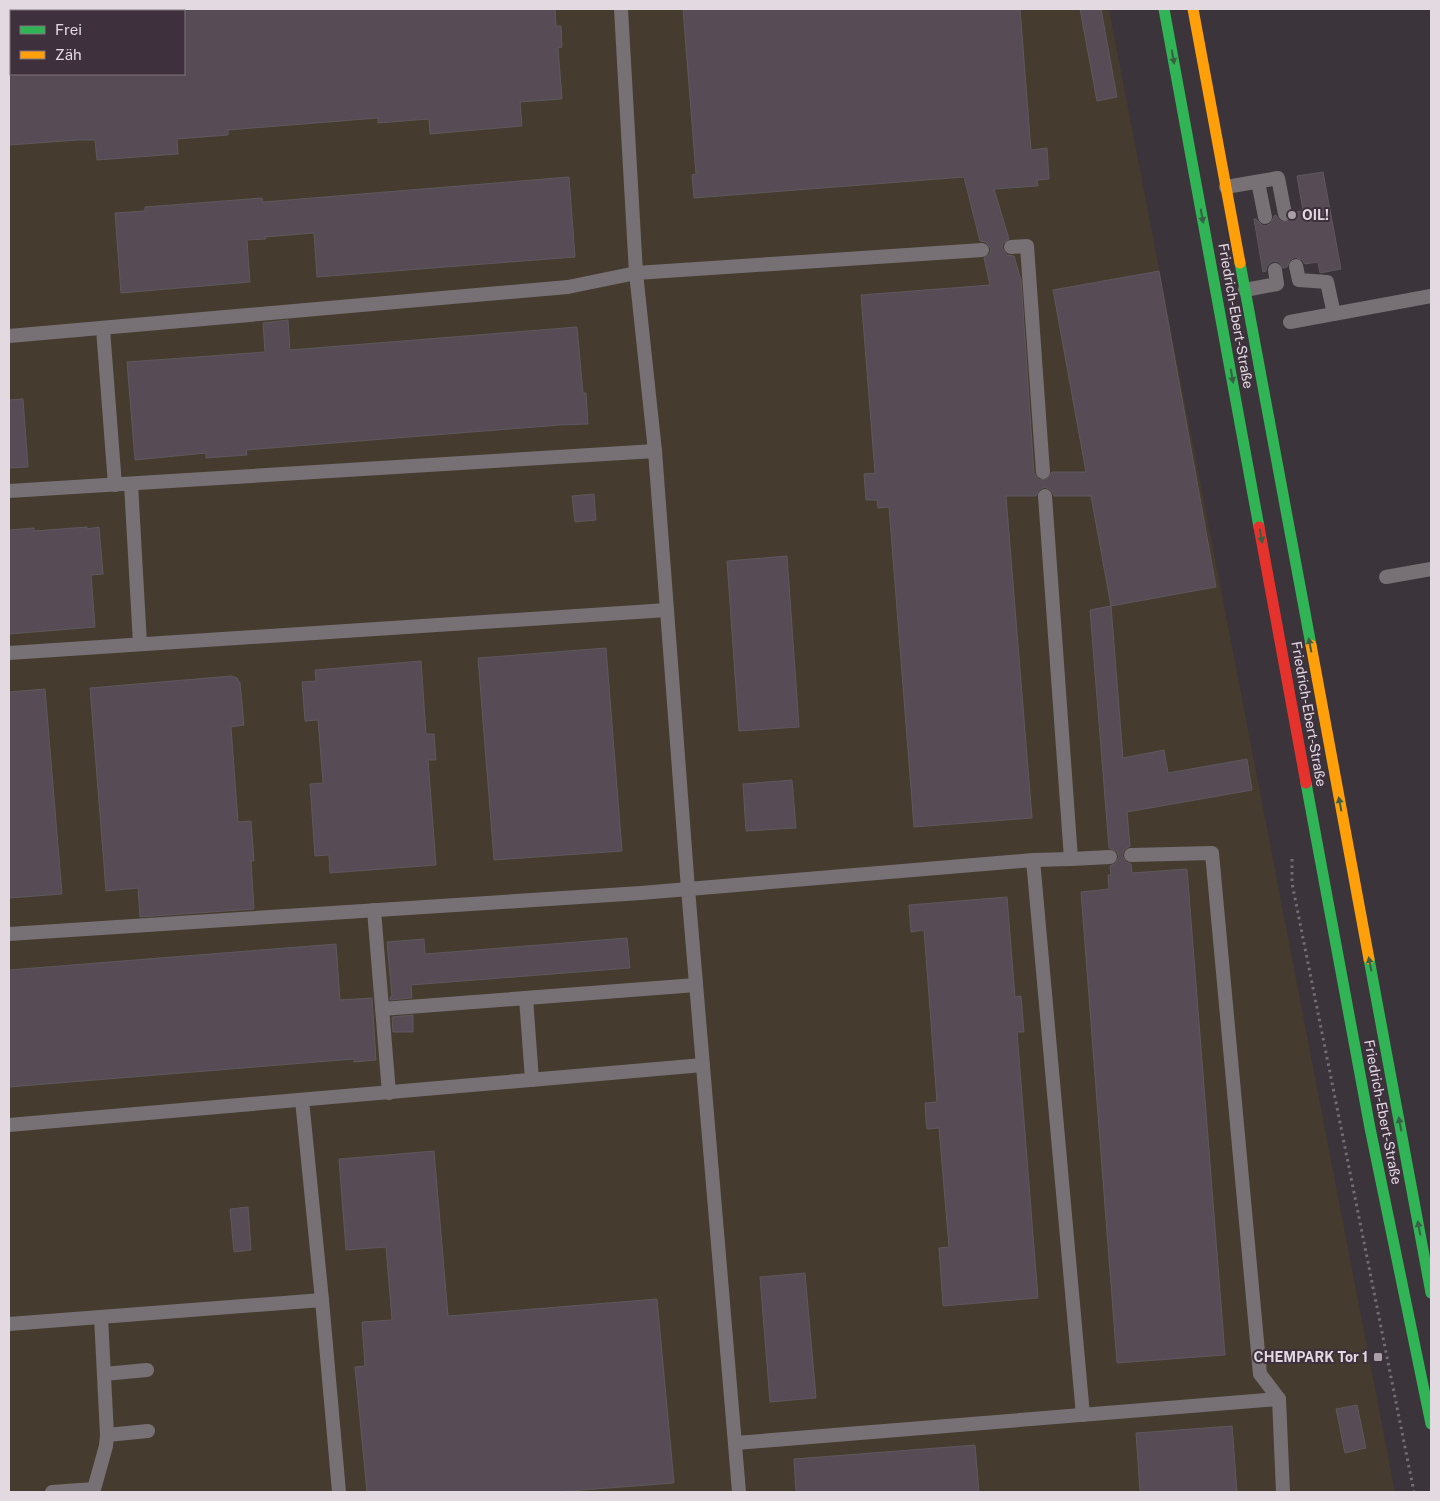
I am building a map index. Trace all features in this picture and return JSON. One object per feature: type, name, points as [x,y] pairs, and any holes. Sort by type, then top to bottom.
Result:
[{"type":"main road","name":"Friedrich-Ebert-Straße","points":[[1164,9],[1370,1128],[1431,1424]]},
{"type":"main road","name":"Friedrich-Ebert-Straße","points":[[1193,9],[1431,1293]]},
{"type":"lane","points":[[621,9],[636,273],[654,451],[688,889],[739,1492]]},
{"type":"lane","points":[[1226,187],[1278,178],[1285,214]]},
{"type":"lane","points":[[1258,182],[1265,217]]},
{"type":"lane","points":[[1011,247],[1027,246],[1043,472]]},
{"type":"lane","points":[[9,336],[568,287],[636,273],[982,250]]},
{"type":"lane","points":[[1296,266],[1299,280]]},
{"type":"lane","points":[[1275,270],[1277,284]]},
{"type":"lane","points":[[1244,290],[1299,280],[1327,282],[1334,314]]},
{"type":"lane","points":[[1290,322],[1431,296]]},
{"type":"lane","points":[[103,329],[115,485]]},
{"type":"lane","points":[[9,491],[654,451]]},
{"type":"lane","points":[[131,484],[140,644]]},
{"type":"lane","points":[[1045,496],[1071,859]]},
{"type":"lane","points":[[1386,578],[1431,569]]},
{"type":"lane","points":[[9,653],[667,610]]},
{"type":"lane","points":[[1131,855],[1212,853],[1260,1374],[1279,1399],[1283,1492]]},
{"type":"lane","points":[[9,934],[688,889],[1033,860],[1110,857]]},
{"type":"lane","points":[[1033,860],[1084,1415]]},
{"type":"lane","points":[[374,910],[389,1093]]},
{"type":"lane","points":[[382,1009],[696,985]]},
{"type":"lane","points":[[526,998],[532,1080]]},
{"type":"lane","points":[[9,1125],[703,1066]]},
{"type":"lane","points":[[302,1100],[339,1492]]},
{"type":"lane","points":[[9,1324],[322,1300]]},
{"type":"lane","points":[[52,1492],[94,1489],[106,1446],[107,1435],[100,1317]]},
{"type":"lane","points":[[104,1374],[147,1370]]},
{"type":"lane","points":[[736,1443],[1279,1399]]},
{"type":"lane","points":[[107,1435],[148,1432]]},
{"type":"shaded area","points":[[9,9],[1109,9],[1395,1492],[9,1492]]},
{"type":"building","points":[[555,9],[556,26],[561,26],[562,47],[558,48],[562,99],[520,102],[522,126],[430,134],[429,119],[378,123],[378,118],[228,130],[228,135],[177,139],[178,154],[97,160],[95,140],[9,145],[9,74],[185,75],[184,10]]},
{"type":"building","points":[[683,9],[1020,9],[1031,150],[1047,148],[1049,179],[1037,180],[1038,186],[994,189],[1009,239],[1003,243],[1002,248],[1007,255],[1014,256],[1021,280],[1034,473],[1039,480],[1047,479],[1052,472],[1086,472],[1053,290],[1159,271],[1216,587],[1111,606],[1091,496],[1054,496],[1052,491],[1045,487],[1040,489],[1036,496],[1006,496],[1032,818],[914,827],[889,507],[878,508],[877,500],[866,500],[864,474],[875,473],[861,295],[990,285],[984,258],[990,254],[991,249],[986,242],[980,241],[964,177],[694,198],[692,175],[696,174]]},
{"type":"building","points":[[1080,9],[1101,9],[1117,97],[1097,101]]},
{"type":"building","points":[[1323,172],[1341,269],[1320,273],[1318,262],[1305,264],[1302,260],[1295,257],[1290,260],[1287,267],[1283,268],[1279,262],[1273,261],[1267,266],[1266,271],[1263,272],[1254,219],[1266,226],[1271,223],[1276,215],[1283,222],[1290,221],[1294,212],[1303,211],[1297,176]]},
{"type":"building","points":[[569,177],[575,257],[317,277],[314,233],[247,240],[250,282],[121,293],[115,213],[145,211],[145,207],[262,198],[263,202]]},
{"type":"building","points":[[288,320],[290,350],[577,327],[583,393],[586,393],[588,424],[246,450],[247,455],[206,458],[206,453],[135,460],[127,362],[265,352],[263,323]]},
{"type":"building","points":[[23,399],[28,467],[9,468],[9,400]]},
{"type":"building","points":[[594,494],[596,520],[575,522],[572,496]]},
{"type":"building","points":[[87,527],[87,529],[99,527],[103,574],[91,575],[95,627],[9,634],[9,530],[34,528],[34,531]]},
{"type":"building","points":[[787,556],[799,727],[739,731],[727,561]]},
{"type":"building","points":[[1111,606],[1123,758],[1164,750],[1168,773],[1247,759],[1252,790],[1127,812],[1130,846],[1124,850],[1122,856],[1126,862],[1131,864],[1132,873],[1187,869],[1225,1355],[1117,1363],[1081,892],[1109,889],[1108,875],[1111,875],[1110,866],[1115,864],[1119,857],[1117,852],[1109,848],[1090,610]]},
{"type":"building","points":[[606,648],[622,851],[494,860],[478,658]]},
{"type":"building","points":[[421,661],[426,734],[434,734],[436,760],[428,760],[436,865],[330,873],[329,855],[315,856],[310,784],[323,783],[318,720],[305,721],[302,682],[316,681],[315,670]]},
{"type":"building","points":[[231,676],[237,678],[240,683],[244,725],[231,727],[238,822],[251,821],[254,861],[251,861],[254,909],[140,917],[138,888],[106,891],[90,688]]},
{"type":"building","points":[[45,689],[62,894],[9,898],[9,692]]},
{"type":"building","points":[[792,780],[796,828],[746,831],[743,784]]},
{"type":"building","points":[[1007,897],[1015,997],[1021,996],[1024,1032],[1017,1032],[1038,1298],[943,1306],[939,1248],[949,1247],[939,1128],[927,1129],[926,1120],[925,1103],[937,1102],[924,930],[911,932],[909,905]]},
{"type":"building","points":[[627,938],[630,968],[411,985],[412,998],[390,1000],[390,997],[392,997],[387,942],[424,939],[425,954]]},
{"type":"building","points":[[336,944],[340,1000],[372,998],[376,1060],[354,1062],[354,1059],[9,1087],[9,970]]},
{"type":"building","points":[[413,1015],[413,1032],[393,1032],[392,1017]]},
{"type":"building","points":[[434,1151],[448,1316],[657,1299],[674,1483],[556,1492],[367,1492],[355,1367],[365,1366],[362,1322],[392,1320],[386,1247],[346,1250],[339,1159]]},
{"type":"building","points":[[248,1207],[251,1250],[234,1252],[230,1209]]},
{"type":"building","points":[[805,1273],[816,1398],[770,1402],[760,1277]]},
{"type":"building","points":[[1357,1405],[1366,1448],[1345,1453],[1336,1409]]},
{"type":"building","points":[[1232,1426],[1237,1492],[1140,1492],[1136,1433]]},
{"type":"building","points":[[975,1445],[979,1492],[796,1492],[794,1459]]},
{"type":"traffic: fast","points":[[1164,9],[1259,527]]},
{"type":"traffic: fast","points":[[1240,263],[1311,645]]},
{"type":"traffic: fast","points":[[1306,783],[1370,1128],[1431,1424]]},
{"type":"traffic: fast","points":[[1369,959],[1431,1293]]},
{"type":"traffic: slow","points":[[1193,9],[1240,263]]},
{"type":"traffic: slow","points":[[1311,645],[1369,959]]},
{"type":"traffic: jam","points":[[1259,527],[1306,783]]},
{"type":"place","name":"OIL!","points":[[1292,215]]},
{"type":"place","name":"CHEMPARK Tor 1","points":[[1378,1357]]}]
